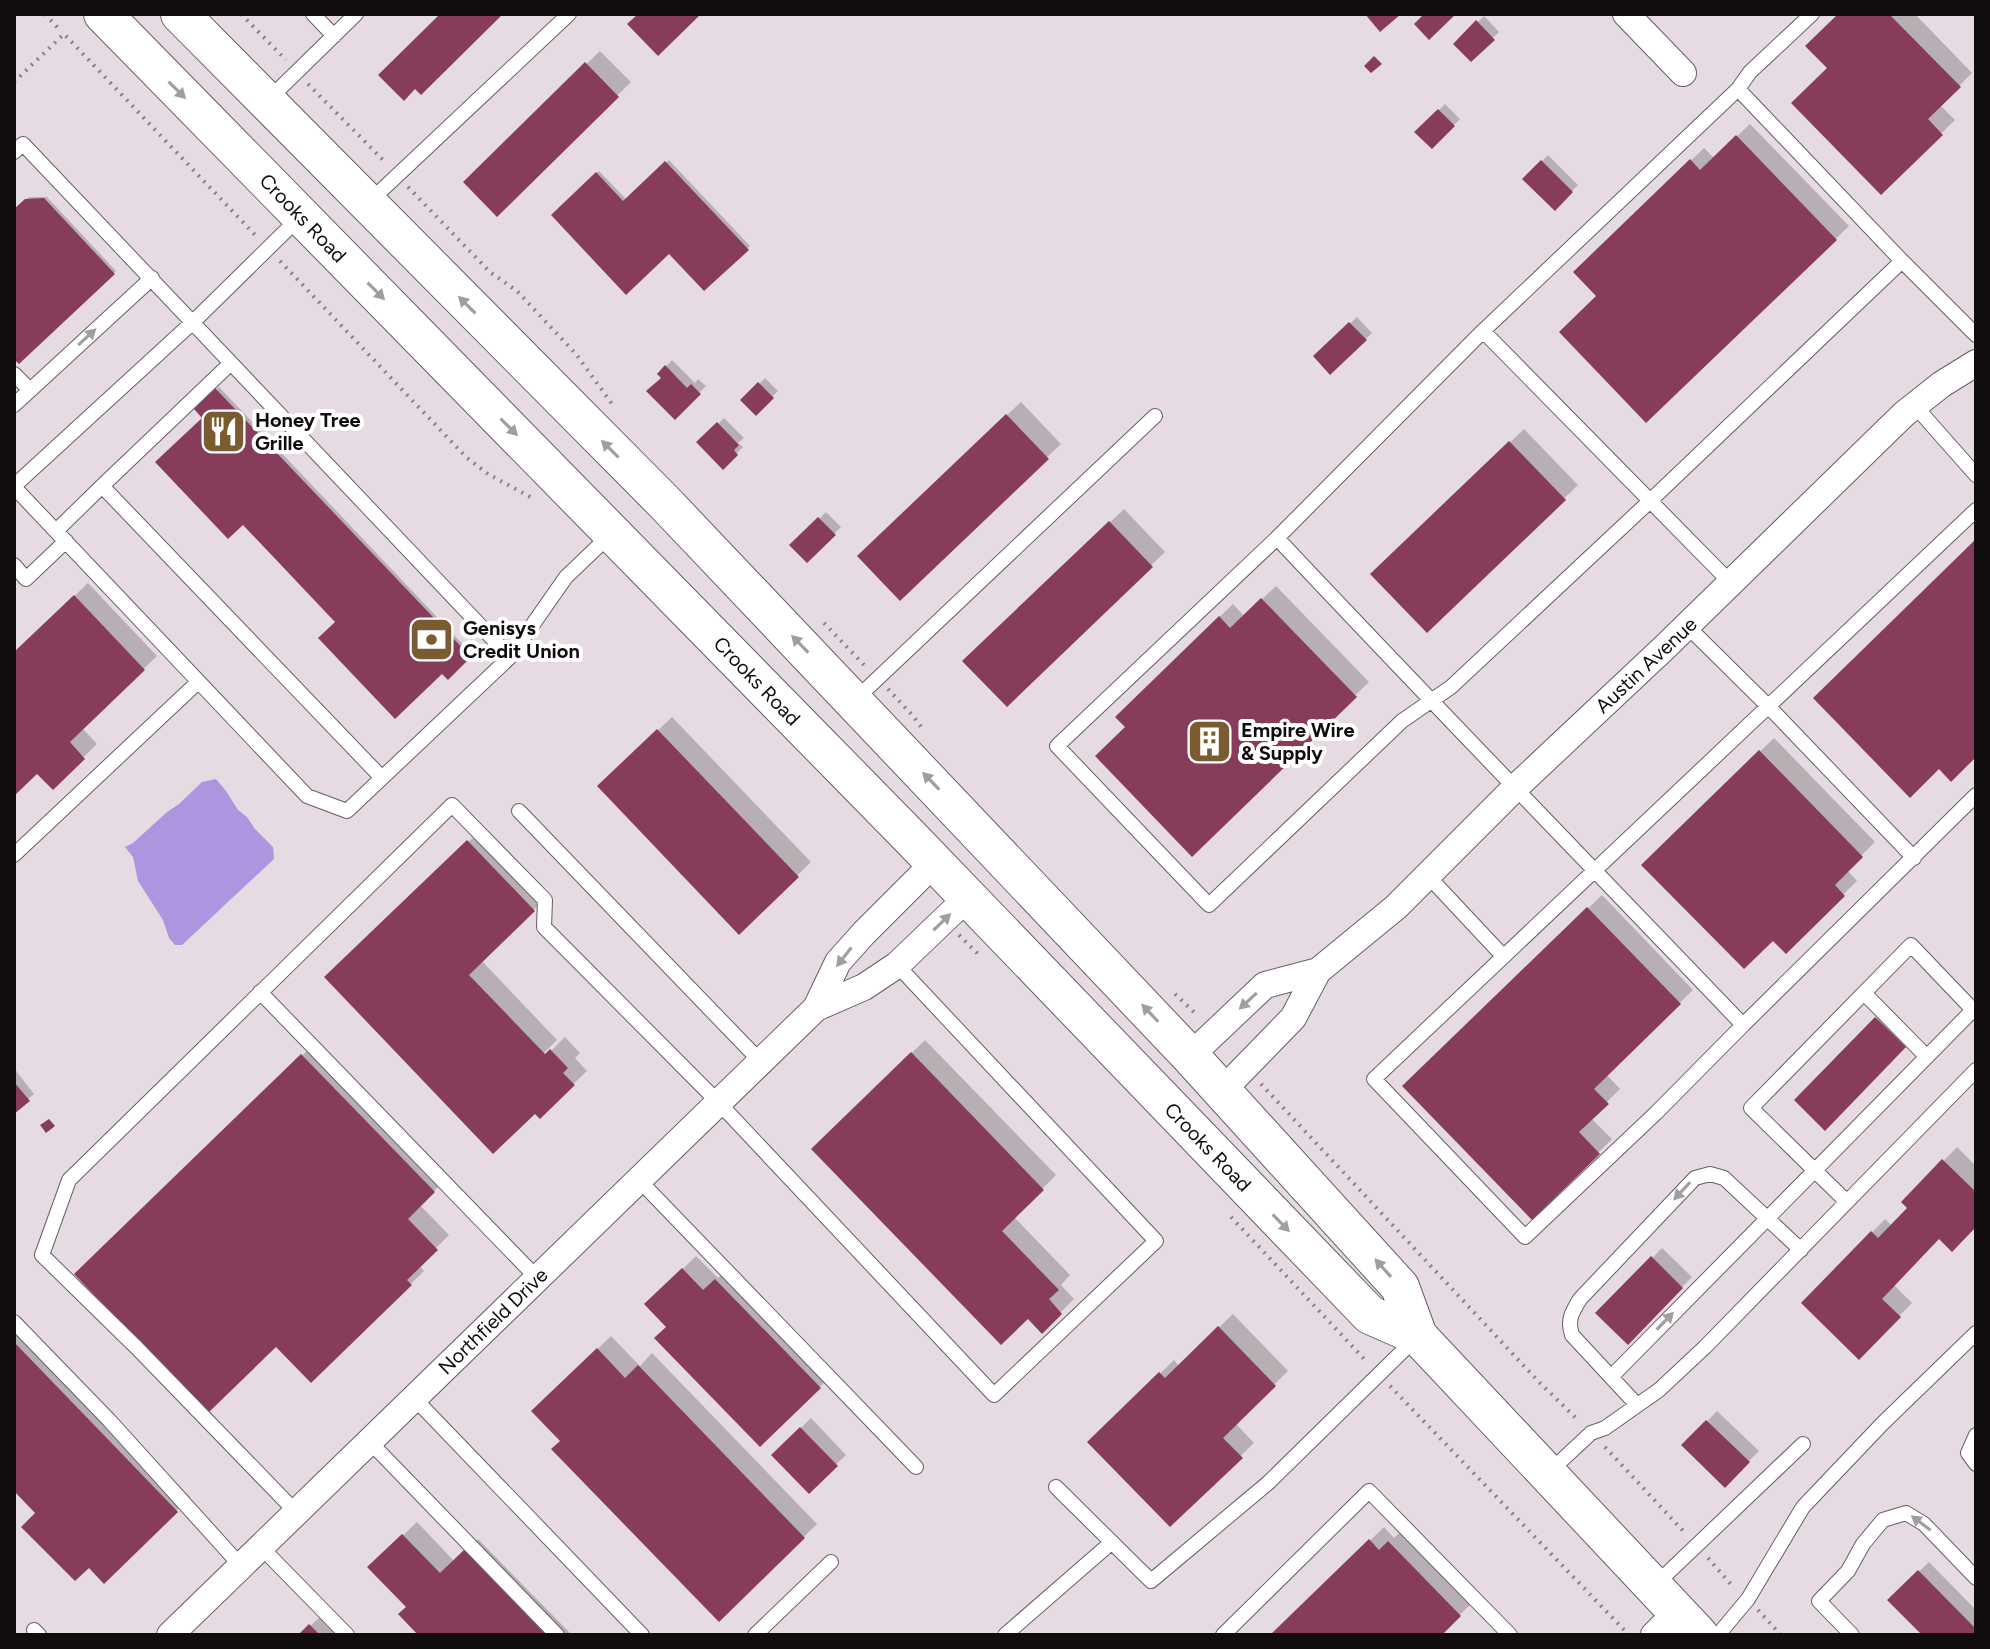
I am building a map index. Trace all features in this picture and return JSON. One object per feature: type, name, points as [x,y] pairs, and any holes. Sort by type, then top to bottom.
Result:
[{"type":"main road","name":"Crooks Road","points":[[103,14],[935,862],[957,907],[1149,1086],[1370,1315],[1418,1336]]},
{"type":"main road","points":[[131,43],[139,32],[154,21],[168,17],[183,18]]},
{"type":"main road","name":"Crooks Road","points":[[183,18],[666,504],[1190,1056],[1400,1287],[1418,1336],[1546,1474],[1671,1617]]},
{"type":"main road","points":[[454,371],[478,382],[504,381],[515,372],[522,360]]},
{"type":"main road","points":[[802,727],[835,738],[848,734],[859,726],[860,707]]},
{"type":"main road","points":[[935,862],[950,851],[963,847],[984,851],[1008,862]]},
{"type":"main road","points":[[1149,1086],[1177,1101],[1195,1105],[1222,1091]]},
{"type":"street","points":[[1626,14],[1683,73]]},
{"type":"street","name":"Austin Avenue","points":[[1222,1091],[1293,1018],[1318,971],[1429,877],[1516,787],[1915,406],[1942,384],[1976,363]]},
{"type":"street","name":"Northfield Drive","points":[[816,1008],[838,962],[935,862]]},
{"type":"street","name":"Northfield Drive","points":[[170,1635],[816,1008],[864,987],[897,965],[957,907]]},
{"type":"street","name":"Austin Avenue","points":[[1190,1056],[1265,985],[1318,971]]},
{"type":"lane","points":[[313,14],[334,36]]},
{"type":"lane","points":[[267,102],[356,14]]},
{"type":"lane","points":[[367,204],[569,14]]},
{"type":"lane","points":[[1812,14],[1750,72],[1738,89],[1483,331],[1277,538],[1057,746],[1209,905],[1402,721],[1462,677],[1902,261]]},
{"type":"lane","points":[[1738,89],[1976,335]]},
{"type":"lane","points":[[14,152],[23,144],[510,657]]},
{"type":"lane","points":[[301,216],[193,322],[14,486],[307,796],[347,811],[510,657],[566,577],[613,532]]},
{"type":"lane","points":[[14,405],[152,278]]},
{"type":"lane","points":[[1483,331],[1731,583]]},
{"type":"lane","points":[[14,590],[102,486],[231,363]]},
{"type":"lane","points":[[14,374],[30,390]]},
{"type":"lane","points":[[1915,406],[1976,475]]},
{"type":"lane","points":[[860,707],[1155,416]]},
{"type":"lane","points":[[102,486],[382,778]]},
{"type":"lane","points":[[1976,510],[1374,1079],[1525,1237],[1656,1113],[1976,795]]},
{"type":"lane","points":[[1277,538],[1743,1025]]},
{"type":"lane","points":[[14,565],[26,579]]},
{"type":"lane","points":[[1687,626],[1914,858]]},
{"type":"lane","points":[[14,855],[198,682]]},
{"type":"lane","points":[[296,1512],[42,1255],[69,1180],[452,805],[545,900],[544,927],[718,1102],[994,1395],[1156,1241],[897,965]]},
{"type":"lane","points":[[519,811],[760,1061]]},
{"type":"lane","points":[[1429,877],[1503,956]]},
{"type":"lane","points":[[1611,1377],[1765,1219],[1814,1170],[1927,1057],[1975,1011],[1911,945],[1751,1108],[1814,1170],[1847,1202]]},
{"type":"lane","points":[[260,992],[537,1278]]},
{"type":"lane","points":[[1864,993],[1927,1057]]},
{"type":"lane","points":[[1546,1474],[1591,1433],[1605,1428],[1659,1390],[1705,1347],[1976,1070]]},
{"type":"lane","points":[[1637,1405],[1572,1335],[1569,1325],[1572,1312],[1580,1299],[1695,1178],[1710,1174],[1724,1178],[1801,1250]]},
{"type":"lane","points":[[639,1180],[916,1467]]},
{"type":"lane","points":[[14,1322],[109,1420],[241,1566]]},
{"type":"lane","points":[[1718,1635],[1748,1599],[1803,1507],[1883,1423],[1976,1333]]},
{"type":"lane","points":[[1056,1487],[1151,1581],[1268,1483],[1418,1336]]},
{"type":"lane","points":[[414,1398],[642,1635]]},
{"type":"lane","points":[[1976,1435],[1968,1453],[1976,1464]]},
{"type":"lane","points":[[369,1441],[557,1635]]},
{"type":"lane","points":[[1671,1617],[1803,1444]]},
{"type":"lane","points":[[1223,1635],[1369,1491],[1510,1635]]},
{"type":"lane","points":[[1852,1635],[1819,1601],[1848,1571],[1863,1544],[1883,1520],[1906,1513],[1924,1524],[1976,1578]]},
{"type":"lane","points":[[1005,1635],[1112,1542]]},
{"type":"lane","points":[[261,1547],[347,1635]]},
{"type":"lane","points":[[755,1635],[831,1562]]},
{"type":"path","points":[[45,14],[58,28]]},
{"type":"path","points":[[14,82],[64,34],[466,457],[544,508]]},
{"type":"path","points":[[957,907],[964,940],[984,960]]},
{"type":"path","points":[[1229,1215],[1627,1633]]},
{"type":"shaded area","points":[[216,779],[238,810],[273,847],[274,859],[182,945],[175,945],[138,881],[133,857],[125,847],[202,782]]},
{"type":"building","points":[[440,14],[503,14],[421,95],[415,89],[404,101],[378,75]]},
{"type":"building","points":[[638,14],[701,14],[658,56],[627,24]]},
{"type":"building","points":[[1365,14],[1401,14],[1380,32]]},
{"type":"building","points":[[1424,14],[1456,14],[1429,40],[1414,24]]},
{"type":"building","points":[[1838,14],[1889,14],[1961,87],[1928,119],[1943,135],[1881,195],[1791,103],[1827,68],[1805,46]]},
{"type":"building","points":[[1476,20],[1495,40],[1471,62],[1453,44]]},
{"type":"building","points":[[1374,56],[1382,64],[1371,73],[1364,66]]},
{"type":"building","points":[[585,62],[619,97],[497,217],[463,182]]},
{"type":"building","points":[[1438,109],[1455,126],[1432,149],[1414,132]]},
{"type":"building","points":[[1736,135],[1837,240],[1646,423],[1559,332],[1596,296],[1573,272],[1690,159],[1700,170]]},
{"type":"building","points":[[1541,160],[1573,192],[1555,211],[1522,179]]},
{"type":"building","points":[[665,161],[749,250],[704,291],[669,254],[626,295],[551,215],[596,172],[623,201]]},
{"type":"building","points":[[44,198],[115,274],[19,364],[14,359],[14,209],[25,199]]},
{"type":"building","points":[[1349,322],[1367,340],[1330,375],[1313,356]]},
{"type":"building","points":[[665,365],[687,388],[691,384],[701,394],[675,420],[646,391],[661,378],[657,374]]},
{"type":"building","points":[[758,382],[774,398],[756,416],[740,400]]},
{"type":"building","points":[[215,388],[471,657],[448,680],[442,674],[395,719],[318,638],[335,622],[243,525],[228,539],[155,462],[202,418],[194,409]]},
{"type":"building","points":[[1006,414],[1049,459],[900,601],[857,556]]},
{"type":"building","points":[[717,422],[739,445],[734,450],[738,455],[723,470],[696,442]]},
{"type":"building","points":[[1509,441],[1566,500],[1427,633],[1370,574]]},
{"type":"building","points":[[818,517],[836,535],[807,563],[789,545]]},
{"type":"building","points":[[1109,521],[1153,567],[1007,707],[962,661]]},
{"type":"building","points":[[1976,539],[1976,757],[1951,782],[1939,769],[1910,798],[1813,698]]},
{"type":"building","points":[[74,595],[145,670],[70,742],[85,759],[53,790],[37,774],[14,796],[14,652]]},
{"type":"building","name":"Empire Wire & Supply","points":[[1261,598],[1357,697],[1192,857],[1095,756],[1125,727],[1115,717],[1219,616],[1230,628]]},
{"type":"building","points":[[657,729],[799,877],[739,935],[597,786]]},
{"type":"building","points":[[1759,750],[1863,857],[1835,885],[1845,896],[1786,954],[1773,941],[1744,969],[1641,865]]},
{"type":"building","points":[[467,840],[535,911],[469,975],[545,1054],[550,1049],[568,1068],[563,1073],[575,1085],[540,1119],[535,1114],[493,1154],[324,977]]},
{"type":"building","points":[[1587,907],[1681,1004],[1594,1089],[1609,1104],[1579,1132],[1600,1154],[1532,1220],[1402,1086]]},
{"type":"building","points":[[1875,1017],[1906,1047],[1825,1131],[1794,1100]]},
{"type":"building","points":[[911,1052],[1044,1190],[1002,1231],[1059,1290],[1049,1299],[1062,1314],[1042,1334],[1028,1319],[1001,1345],[811,1149]]},
{"type":"building","points":[[301,1054],[435,1192],[408,1219],[438,1250],[407,1280],[412,1285],[311,1383],[276,1347],[208,1413],[74,1274]]},
{"type":"building","points":[[14,1082],[30,1101],[14,1114]]},
{"type":"building","points":[[49,1119],[55,1126],[46,1133],[40,1125]]},
{"type":"building","points":[[1942,1159],[1976,1192],[1976,1227],[1952,1252],[1939,1239],[1882,1299],[1901,1317],[1859,1360],[1801,1303],[1871,1231],[1878,1238],[1907,1208],[1901,1202]]},
{"type":"building","points":[[1651,1256],[1683,1288],[1628,1345],[1595,1313]]},
{"type":"building","points":[[682,1268],[703,1290],[715,1279],[821,1388],[760,1447],[654,1338],[666,1327],[644,1304]]},
{"type":"building","points":[[1218,1326],[1276,1386],[1223,1438],[1243,1458],[1170,1527],[1087,1442],[1159,1372],[1165,1378]]},
{"type":"building","points":[[14,1342],[178,1512],[104,1584],[89,1568],[75,1581],[21,1527],[35,1513],[14,1491]]},
{"type":"building","points":[[597,1348],[625,1378],[638,1365],[805,1538],[719,1622],[551,1449],[560,1441],[531,1411]]},
{"type":"building","points":[[1706,1420],[1750,1462],[1725,1488],[1681,1445]]},
{"type":"building","points":[[800,1427],[838,1466],[809,1494],[771,1455]]},
{"type":"building","points":[[402,1534],[440,1573],[464,1550],[546,1635],[418,1635],[398,1614],[406,1607],[367,1567]]},
{"type":"building","points":[[1369,1539],[1379,1550],[1388,1541],[1461,1616],[1442,1635],[1270,1635]]},
{"type":"building","points":[[1918,1570],[1976,1629],[1976,1635],[1922,1635],[1887,1600]]},
{"type":"building","points":[[309,1624],[320,1635],[298,1635]]},
{"type":"place","name":"Honey Tree Grille","points":[[224,432]]},
{"type":"place","name":"Genisys Credit Union","points":[[432,640]]},
{"type":"place","name":"Empire Wire & Supply","points":[[1210,742]]}]
